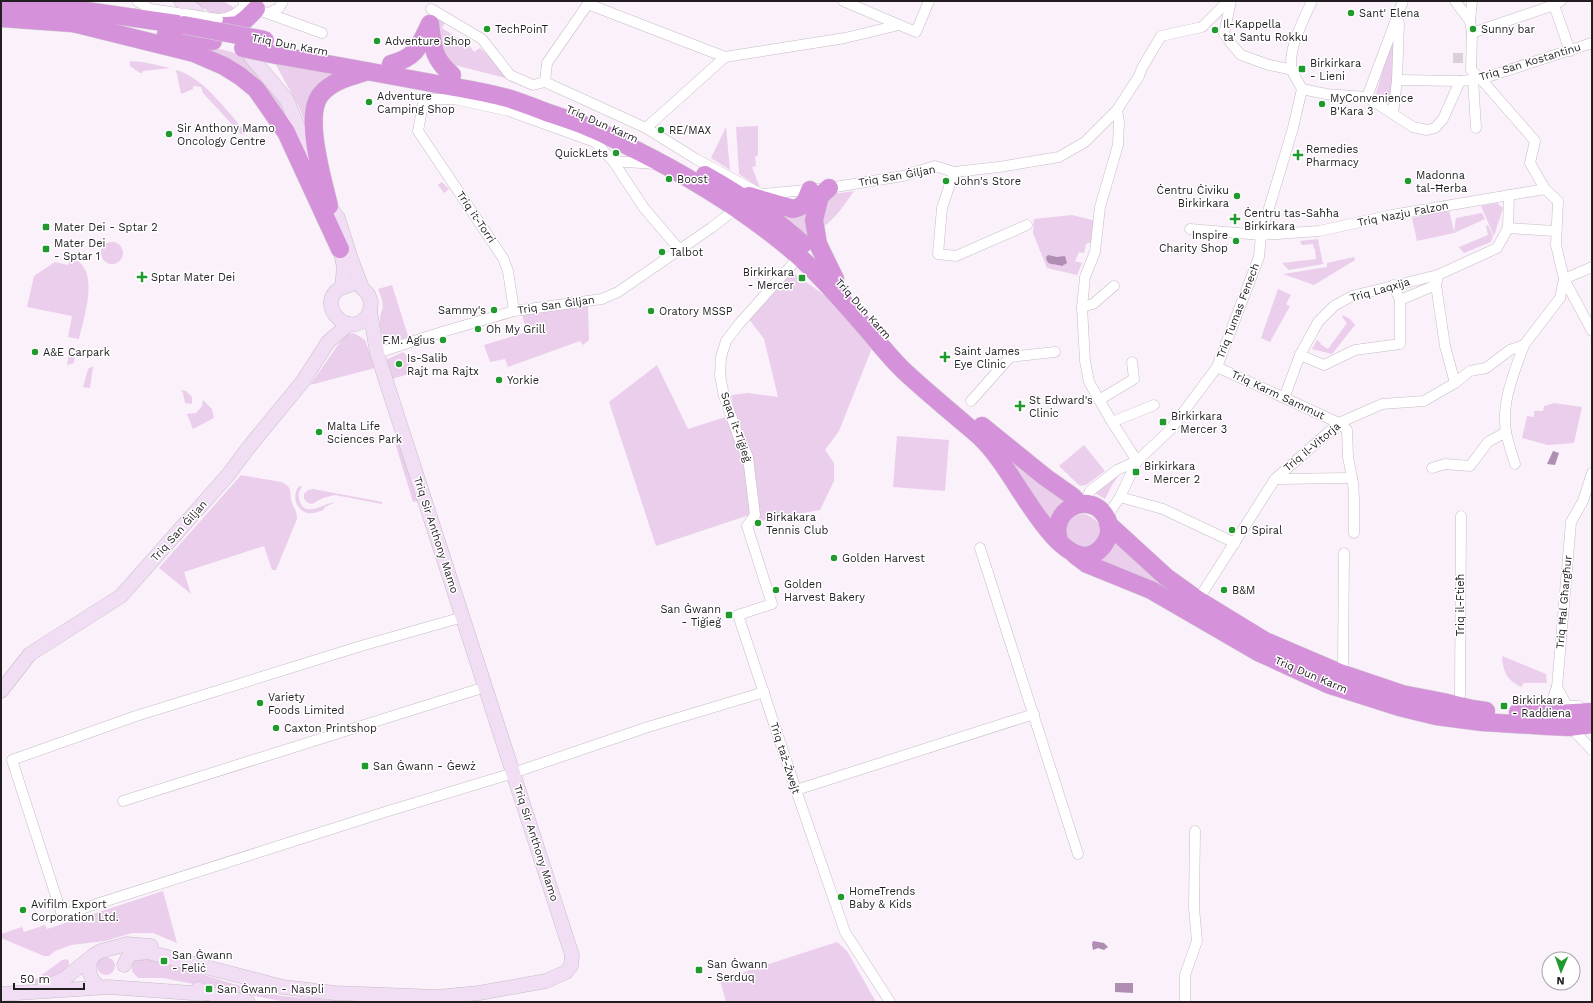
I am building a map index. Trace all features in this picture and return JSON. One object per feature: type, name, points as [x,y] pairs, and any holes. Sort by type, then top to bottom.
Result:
[{"type":"highway","name":"Triq Dun Karm","points":[[1,2],[35,2],[186,13],[270,47],[369,71],[504,97],[590,127],[736,200],[784,227],[810,250],[916,366],[992,434],[1082,504],[1093,506],[1101,511],[1107,521],[1166,577],[1198,600],[1265,641],[1340,673],[1402,694],[1472,709],[1555,714],[1592,712]]},
{"type":"highway","points":[[186,13],[228,26],[238,25],[246,19],[253,6]]},
{"type":"highway","points":[[391,64],[404,60],[412,55],[419,46],[432,11]]},
{"type":"highway","points":[[432,11],[432,48],[443,66],[452,75]]},
{"type":"highway","name":"Triq Dun Karm","points":[[1,18],[137,29],[213,41],[270,47],[391,64],[488,82],[592,117],[664,152],[736,200],[799,257],[901,368],[986,442],[1043,525],[1069,552],[1086,564],[1151,590],[1258,652],[1330,685],[1399,707],[1436,716],[1482,722],[1569,727],[1592,724]]},
{"type":"highway","points":[[73,23],[194,53],[224,66],[240,76],[256,89],[286,132],[340,249]]},
{"type":"highway","points":[[328,206],[314,138],[314,109],[320,95],[329,86],[341,80],[369,71]]},
{"type":"highway","points":[[829,188],[820,196],[814,220],[818,244],[835,279]]},
{"type":"highway","points":[[736,200],[793,209],[800,208],[805,204],[810,190]]},
{"type":"highway","points":[[1060,543],[1057,532],[1058,523],[1061,516],[1067,509],[1082,504]]},
{"type":"highway","points":[[1075,555],[1085,556],[1100,550],[1108,538],[1107,521]]},
{"type":"main road","name":"Triq Sir Anthony Mamo","points":[[251,57],[288,100],[328,206],[344,267],[342,287],[333,296],[331,308],[334,315],[340,321],[351,324],[365,334],[377,353]]},
{"type":"main road","name":"Triq Sir Anthony Mamo","points":[[123,969],[130,954],[148,952],[283,987],[335,993],[437,997],[479,993],[546,981],[566,972],[571,966],[572,955],[377,353],[370,311],[371,302],[368,294],[362,288],[338,218],[328,206]]},
{"type":"main road","points":[[342,287],[352,285],[362,288]]},
{"type":"main road","points":[[351,324],[364,320],[370,311]]},
{"type":"main road","name":"Triq San Ġiljan","points":[[328,342],[334,315]]},
{"type":"main road","name":"Triq San Ġiljan","points":[[1,691],[30,654],[121,596],[228,475],[303,381],[328,342],[351,324]]},
{"type":"main road","name":"Triq Sir Anthony Mamo","points":[[98,953],[127,944],[150,945],[194,963]]},
{"type":"main road","points":[[207,993],[104,987],[94,982],[89,971],[90,959],[98,953],[107,950],[113,952],[122,960],[123,969],[128,979],[192,987],[207,993],[248,1002]]},
{"type":"main road","points":[[37,991],[64,979],[98,953]]},
{"type":"main road","points":[[104,987],[119,980],[123,969]]},
{"type":"main road","points":[[1,994],[104,987],[136,981]]},
{"type":"street","points":[[137,1],[150,9],[186,13],[218,19],[227,18],[253,6],[279,8],[283,1]]},
{"type":"street","points":[[843,1],[916,32],[928,1]]},
{"type":"street","points":[[1230,1],[1224,34],[1241,55],[1269,65],[1292,70]]},
{"type":"street","name":"Triq San Ġiljan","points":[[829,188],[903,176],[935,166],[954,172],[999,167],[1059,156],[1085,142],[1117,110],[1139,76],[1161,36],[1202,27],[1230,1]]},
{"type":"street","points":[[1312,1],[1295,41],[1292,52],[1292,70],[1302,89],[1326,94],[1367,97],[1413,127],[1427,130],[1435,128],[1443,119],[1460,81]]},
{"type":"street","points":[[1367,97],[1403,1]]},
{"type":"street","points":[[1455,1],[1470,21]]},
{"type":"street","points":[[1472,1],[1470,21],[1472,33],[1471,70],[1477,79],[1535,141],[1530,163],[1545,189],[1558,201],[1556,245],[1564,279],[1592,331]]},
{"type":"street","points":[[545,82],[547,63],[589,2],[725,57],[845,38],[898,25]]},
{"type":"street","points":[[1472,33],[1557,3],[1570,51]]},
{"type":"street","points":[[253,6],[322,33]]},
{"type":"street","name":"Triq Dun Karm","points":[[432,11],[482,39],[510,75],[534,85],[545,82],[646,128],[696,159],[761,194],[829,188]]},
{"type":"street","points":[[1393,114],[1397,80],[1396,56],[1399,13]]},
{"type":"street","name":"Triq San Kostantinu","points":[[1397,80],[1460,81],[1477,79],[1592,43]]},
{"type":"street","points":[[646,128],[725,57]]},
{"type":"street","points":[[1476,128],[1477,79]]},
{"type":"street","name":"Triq Tumas Fenech","points":[[1082,504],[1090,491],[1117,470],[1137,461],[1170,430],[1217,367],[1260,257],[1260,235],[1293,128],[1302,89]]},
{"type":"street","name":"Triq Dun Karm","points":[[424,99],[455,98],[509,111],[595,142],[613,161],[666,165]]},
{"type":"street","name":"Triq it-Torri","points":[[424,99],[418,131],[503,258],[508,271],[514,311]]},
{"type":"street","points":[[1117,110],[1119,122],[1118,145],[1100,207],[1095,252],[1084,277],[1082,307],[1085,361],[1089,382],[1137,461]]},
{"type":"street","points":[[613,161],[644,208],[679,249]]},
{"type":"street","points":[[954,172],[942,208],[938,254],[956,256],[1027,225]]},
{"type":"street","name":"Triq Nazju Falzon","points":[[1190,229],[1260,235],[1319,231],[1392,215],[1545,189]]},
{"type":"street","name":"Triq Laqxija","points":[[1400,300],[1497,248],[1508,228],[1509,195]]},
{"type":"street","name":"Triq San Ġiljan","points":[[377,353],[514,311],[602,299],[618,292],[711,228],[736,200]]},
{"type":"street","points":[[1508,228],[1556,231]]},
{"type":"street","name":"Sqaq it-Tiġieġ","points":[[747,526],[755,515],[748,457],[738,438],[724,396],[720,375],[721,357],[726,341],[739,324],[799,257]]},
{"type":"street","points":[[1564,279],[1592,267]]},
{"type":"street","name":"Triq il-Vitorja","points":[[1198,600],[1274,479],[1338,423],[1382,404],[1424,401],[1455,383],[1470,371],[1486,368],[1510,350],[1524,345],[1560,298],[1564,279]]},
{"type":"street","points":[[1437,280],[1445,346],[1455,383]]},
{"type":"street","name":"Triq Laqxija","points":[[1284,398],[1300,355],[1318,322],[1334,306],[1352,296],[1393,285],[1437,280]]},
{"type":"street","points":[[1300,355],[1324,364],[1355,350],[1400,344],[1400,300],[1393,285]]},
{"type":"street","points":[[1082,307],[1093,304],[1114,286]]},
{"type":"street","points":[[1515,464],[1506,432],[1504,416],[1508,388],[1524,345]]},
{"type":"street","points":[[971,401],[1010,357],[1055,352]]},
{"type":"street","points":[[1099,400],[1134,379],[1132,362]]},
{"type":"street","name":"Triq Karm Sammut","points":[[1217,367],[1338,423]]},
{"type":"street","points":[[1112,422],[1154,405]]},
{"type":"street","points":[[1338,423],[1347,430],[1348,458],[1354,498],[1354,533]]},
{"type":"street","points":[[1432,468],[1445,464],[1470,466],[1488,442],[1506,432]]},
{"type":"street","name":"Triq Tumas Fenech","points":[[1107,521],[1137,461]]},
{"type":"street","name":"Triq Ħal Għargħur","points":[[1534,713],[1550,706],[1557,687],[1571,522],[1588,501],[1592,474]]},
{"type":"street","points":[[1274,479],[1352,478]]},
{"type":"street","points":[[1120,497],[1163,509],[1235,543]]},
{"type":"street","name":"Triq il-Ftieħ","points":[[1460,695],[1461,516]]},
{"type":"street","name":"Triq taż-Żwejt","points":[[747,526],[772,604],[738,615],[845,932],[890,1002]]},
{"type":"street","points":[[980,548],[1078,854]]},
{"type":"street","points":[[1343,664],[1344,553]]},
{"type":"street","points":[[463,617],[361,646],[136,716],[12,760],[62,915],[378,814],[513,773],[648,727],[764,692]]},
{"type":"street","points":[[124,801],[486,687]]},
{"type":"street","points":[[1557,687],[1567,706],[1575,705],[1592,709]]},
{"type":"street","points":[[796,790],[1034,714]]},
{"type":"street","points":[[1569,727],[1592,750]]},
{"type":"street","points":[[1185,1002],[1185,975],[1197,941],[1194,908],[1195,831]]},
{"type":"shaded area","points":[[194,1],[223,1],[236,9],[220,16],[210,13]]},
{"type":"shaded area","points":[[435,18],[445,22],[442,28],[470,46],[474,52],[480,48],[513,80],[447,63]]},
{"type":"shaded area","points":[[1392,41],[1394,42],[1394,71],[1390,95],[1379,96],[1376,93]]},
{"type":"shaded area","points":[[195,45],[233,52],[247,58],[262,72],[274,91],[288,119]]},
{"type":"shaded area","points":[[130,61],[143,62],[170,68],[143,71],[140,73],[130,66]]},
{"type":"shaded area","points":[[275,63],[348,73],[327,83],[312,142],[299,107]]},
{"type":"shaded area","points":[[176,70],[186,74],[205,87],[245,131],[245,134],[241,134],[203,93],[201,87],[193,86],[193,89],[181,94]]},
{"type":"shaded area","points":[[758,126],[758,155],[755,157],[756,166],[752,167],[760,188],[739,174],[736,127]]},
{"type":"shaded area","points":[[726,127],[730,170],[711,158]]},
{"type":"shaded area","points":[[442,182],[449,189],[444,193],[438,185]]},
{"type":"shaded area","points":[[854,191],[844,206],[822,228],[827,201],[833,194]]},
{"type":"shaded area","points":[[815,201],[816,250],[769,210]]},
{"type":"shaded area","points":[[1497,203],[1503,208],[1494,236],[1481,206]]},
{"type":"shaded area","points":[[1449,210],[1454,232],[1456,218],[1482,213],[1485,219],[1454,233],[1417,241],[1412,218]]},
{"type":"shaded area","points":[[1072,215],[1096,221],[1094,241],[1086,244],[1084,253],[1079,252],[1075,261],[1082,263],[1077,275],[1047,268],[1033,233],[1034,219]]},
{"type":"shaded area","points":[[1488,225],[1493,236],[1491,242],[1464,253],[1459,247],[1488,235],[1486,226]]},
{"type":"shaded area","points":[[1318,239],[1323,264],[1289,270],[1282,263],[1316,259],[1313,244],[1302,245],[1300,241]]},
{"type":"shaded area","points":[[108,242],[116,242],[123,249],[123,257],[116,264],[108,264],[101,257],[101,249]]},
{"type":"shaded area","points":[[1048,255],[1057,257],[1065,256],[1067,263],[1062,266],[1050,263],[1046,257]]},
{"type":"shaded area","points":[[1354,257],[1355,260],[1314,285],[1283,274],[1327,267],[1327,263]]},
{"type":"shaded area","points":[[70,258],[80,263],[86,271],[88,281],[87,306],[79,339],[68,337],[72,316],[27,307],[34,276],[55,262],[68,265]]},
{"type":"shaded area","points":[[792,272],[827,297],[872,348],[839,431],[825,450],[834,463],[834,481],[820,510],[759,521],[756,515],[746,516],[656,546],[609,402],[657,365],[688,429],[735,414],[731,395],[748,393],[778,397],[764,339],[749,319]]},
{"type":"shaded area","points":[[392,285],[409,339],[397,340],[387,338],[381,332],[380,319],[383,305],[378,289]]},
{"type":"shaded area","points":[[1278,289],[1291,295],[1286,304],[1290,306],[1270,342],[1261,338]]},
{"type":"shaded area","points":[[585,306],[588,307],[589,340],[583,345],[580,341],[508,367],[505,359],[490,362],[484,345],[527,332],[522,315]]},
{"type":"shaded area","points":[[1343,315],[1350,319],[1355,325],[1332,354],[1312,349],[1317,340],[1328,349],[1347,323],[1342,317]]},
{"type":"shaded area","points":[[354,333],[365,340],[375,368],[310,385],[345,335]]},
{"type":"shaded area","points":[[70,350],[75,354],[74,363],[67,365]]},
{"type":"shaded area","points":[[403,352],[407,356],[412,373],[392,379],[386,360]]},
{"type":"shaded area","points":[[93,367],[90,388],[83,387],[88,369]]},
{"type":"shaded area","points":[[181,390],[186,391],[192,397],[191,404],[185,403]]},
{"type":"shaded area","points":[[203,400],[212,409],[214,418],[193,429],[187,414],[196,413],[202,406]]},
{"type":"shaded area","points":[[1554,403],[1582,407],[1574,443],[1548,445],[1522,438],[1527,416],[1534,417],[1534,411],[1543,411],[1544,406]]},
{"type":"shaded area","points":[[399,434],[418,499],[417,501],[413,502],[393,436]]},
{"type":"shaded area","points":[[897,436],[949,440],[945,491],[893,487]]},
{"type":"shaded area","points":[[986,436],[1069,503],[1052,525]]},
{"type":"shaded area","points":[[1084,445],[1105,471],[1086,485],[1080,486],[1059,466]]},
{"type":"shaded area","points":[[1553,451],[1559,453],[1555,465],[1547,464]]},
{"type":"shaded area","points":[[1121,472],[1105,499],[1095,493]]},
{"type":"shaded area","points":[[241,475],[281,482],[289,488],[297,519],[276,570],[272,570],[264,546],[184,572],[191,594],[159,568]]},
{"type":"shaded area","points":[[299,486],[302,487],[299,492],[299,500],[306,509],[316,508],[335,502],[325,507],[323,510],[307,513],[297,505],[295,497]]},
{"type":"shaded area","points":[[313,489],[382,502],[382,504],[335,495],[323,498],[312,504],[308,503],[304,499],[304,494],[308,490]]},
{"type":"shaded area","points":[[1084,514],[1095,519],[1101,529],[1100,538],[1088,549],[1067,540],[1065,528],[1072,518],[1077,515]]},
{"type":"shaded area","points":[[1113,538],[1173,594],[1094,562]]},
{"type":"shaded area","points":[[1502,656],[1546,674],[1547,683],[1524,683],[1521,687],[1516,684],[1509,678],[1503,667]]},
{"type":"shaded area","points":[[163,891],[177,943],[153,933],[132,933],[105,941],[71,945],[55,951],[49,956],[44,956],[1,938],[1,934],[22,927],[24,932],[45,925],[47,929]]},
{"type":"shaded area","points":[[1093,941],[1104,943],[1108,947],[1104,950],[1098,948],[1093,950]]},
{"type":"shaded area","points":[[837,942],[847,951],[876,1002],[726,1002],[720,980]]},
{"type":"shaded area","points":[[144,956],[230,983],[281,996],[357,1002],[286,1002],[163,978],[138,978],[132,971],[132,962]]},
{"type":"shaded area","points":[[102,957],[110,957],[115,962],[113,973],[110,975],[102,975],[97,970],[97,962]]},
{"type":"shaded area","points":[[66,959],[69,961],[69,965],[58,975],[40,984],[35,984],[35,980],[62,960]]},
{"type":"shaded area","points":[[1115,983],[1133,983],[1133,993],[1115,992]]},
{"type":"tunnel","points":[[1453,58],[1470,58]]},
{"type":"place","name":"Sant' Elena","points":[[1351,13]]},
{"type":"place","name":"TechPoinT","points":[[487,29]]},
{"type":"place","name":"Sunny bar","points":[[1473,29]]},
{"type":"place","name":"Il-Kappella ta' Santu Rokku","points":[[1215,30]]},
{"type":"place","name":"Adventure Shop","points":[[377,41]]},
{"type":"place","name":"Birkirkara - Lieni","points":[[1302,69]]},
{"type":"place","name":"Adventure Camping Shop","points":[[369,102]]},
{"type":"place","name":"MyConvenience B'Kara 3","points":[[1322,104]]},
{"type":"place","name":"RE/MAX","points":[[661,130]]},
{"type":"place","name":"Sir Anthony Mamo Oncology Centre","points":[[169,134]]},
{"type":"place","name":"QuickLets","points":[[616,153]]},
{"type":"place","name":"Remedies Pharmacy","points":[[1298,155]]},
{"type":"place","name":"Boost","points":[[669,179]]},
{"type":"place","name":"John's Store","points":[[946,181]]},
{"type":"place","name":"Madonna tal-Ħerba","points":[[1408,181]]},
{"type":"place","name":"Ċentru Ċiviku Birkirkara","points":[[1237,196]]},
{"type":"place","name":"Ċentru tas-Saħħa Birkirkara","points":[[1235,219]]},
{"type":"place","name":"Mater Dei - Sptar 2","points":[[46,227]]},
{"type":"place","name":"Inspire Charity Shop","points":[[1236,241]]},
{"type":"place","name":"Mater Dei - Sptar 1","points":[[46,249]]},
{"type":"place","name":"Talbot","points":[[662,252]]},
{"type":"place","name":"Sptar Mater Dei","points":[[142,277]]},
{"type":"place","name":"Birkirkara - Mercer","points":[[802,278]]},
{"type":"place","name":"Sammy's","points":[[494,310]]},
{"type":"place","name":"Oratory MSSP","points":[[651,311]]},
{"type":"place","name":"Oh My Grill","points":[[478,329]]},
{"type":"place","name":"F.M. Agius","points":[[443,340]]},
{"type":"place","name":"A&E Carpark","points":[[35,352]]},
{"type":"place","name":"Saint James Eye Clinic","points":[[945,357]]},
{"type":"place","name":"Is-Salib Rajt ma Rajtx","points":[[399,364]]},
{"type":"place","name":"Yorkie","points":[[499,380]]},
{"type":"place","name":"St Edward's Clinic","points":[[1020,406]]},
{"type":"place","name":"Birkirkara - Mercer 3","points":[[1163,422]]},
{"type":"place","name":"Malta Life Sciences Park","points":[[319,432]]},
{"type":"place","name":"Birkirkara - Mercer 2","points":[[1136,472]]},
{"type":"place","name":"Birkakara Tennis Club","points":[[758,523]]},
{"type":"place","name":"D Spiral","points":[[1232,530]]},
{"type":"place","name":"Golden Harvest","points":[[834,558]]},
{"type":"place","name":"Golden Harvest Bakery","points":[[776,590]]},
{"type":"place","name":"B&M","points":[[1224,590]]},
{"type":"place","name":"San Ġwann - Tiġieġ","points":[[729,615]]},
{"type":"place","name":"Variety Foods Limited","points":[[260,703]]},
{"type":"place","name":"Birkirkara - Raddiena","points":[[1504,706]]},
{"type":"place","name":"Caxton Printshop","points":[[276,728]]},
{"type":"place","name":"San Ġwann - Ġewż","points":[[365,766]]},
{"type":"place","name":"HomeTrends Baby & Kids","points":[[841,897]]},
{"type":"place","name":"Avifilm Export Corporation Ltd.","points":[[23,910]]},
{"type":"place","name":"San Ġwann - Feliċ","points":[[164,961]]},
{"type":"place","name":"San Ġwann - Serduq","points":[[699,970]]},
{"type":"place","name":"San Ġwann - Naspli","points":[[209,989]]}]
